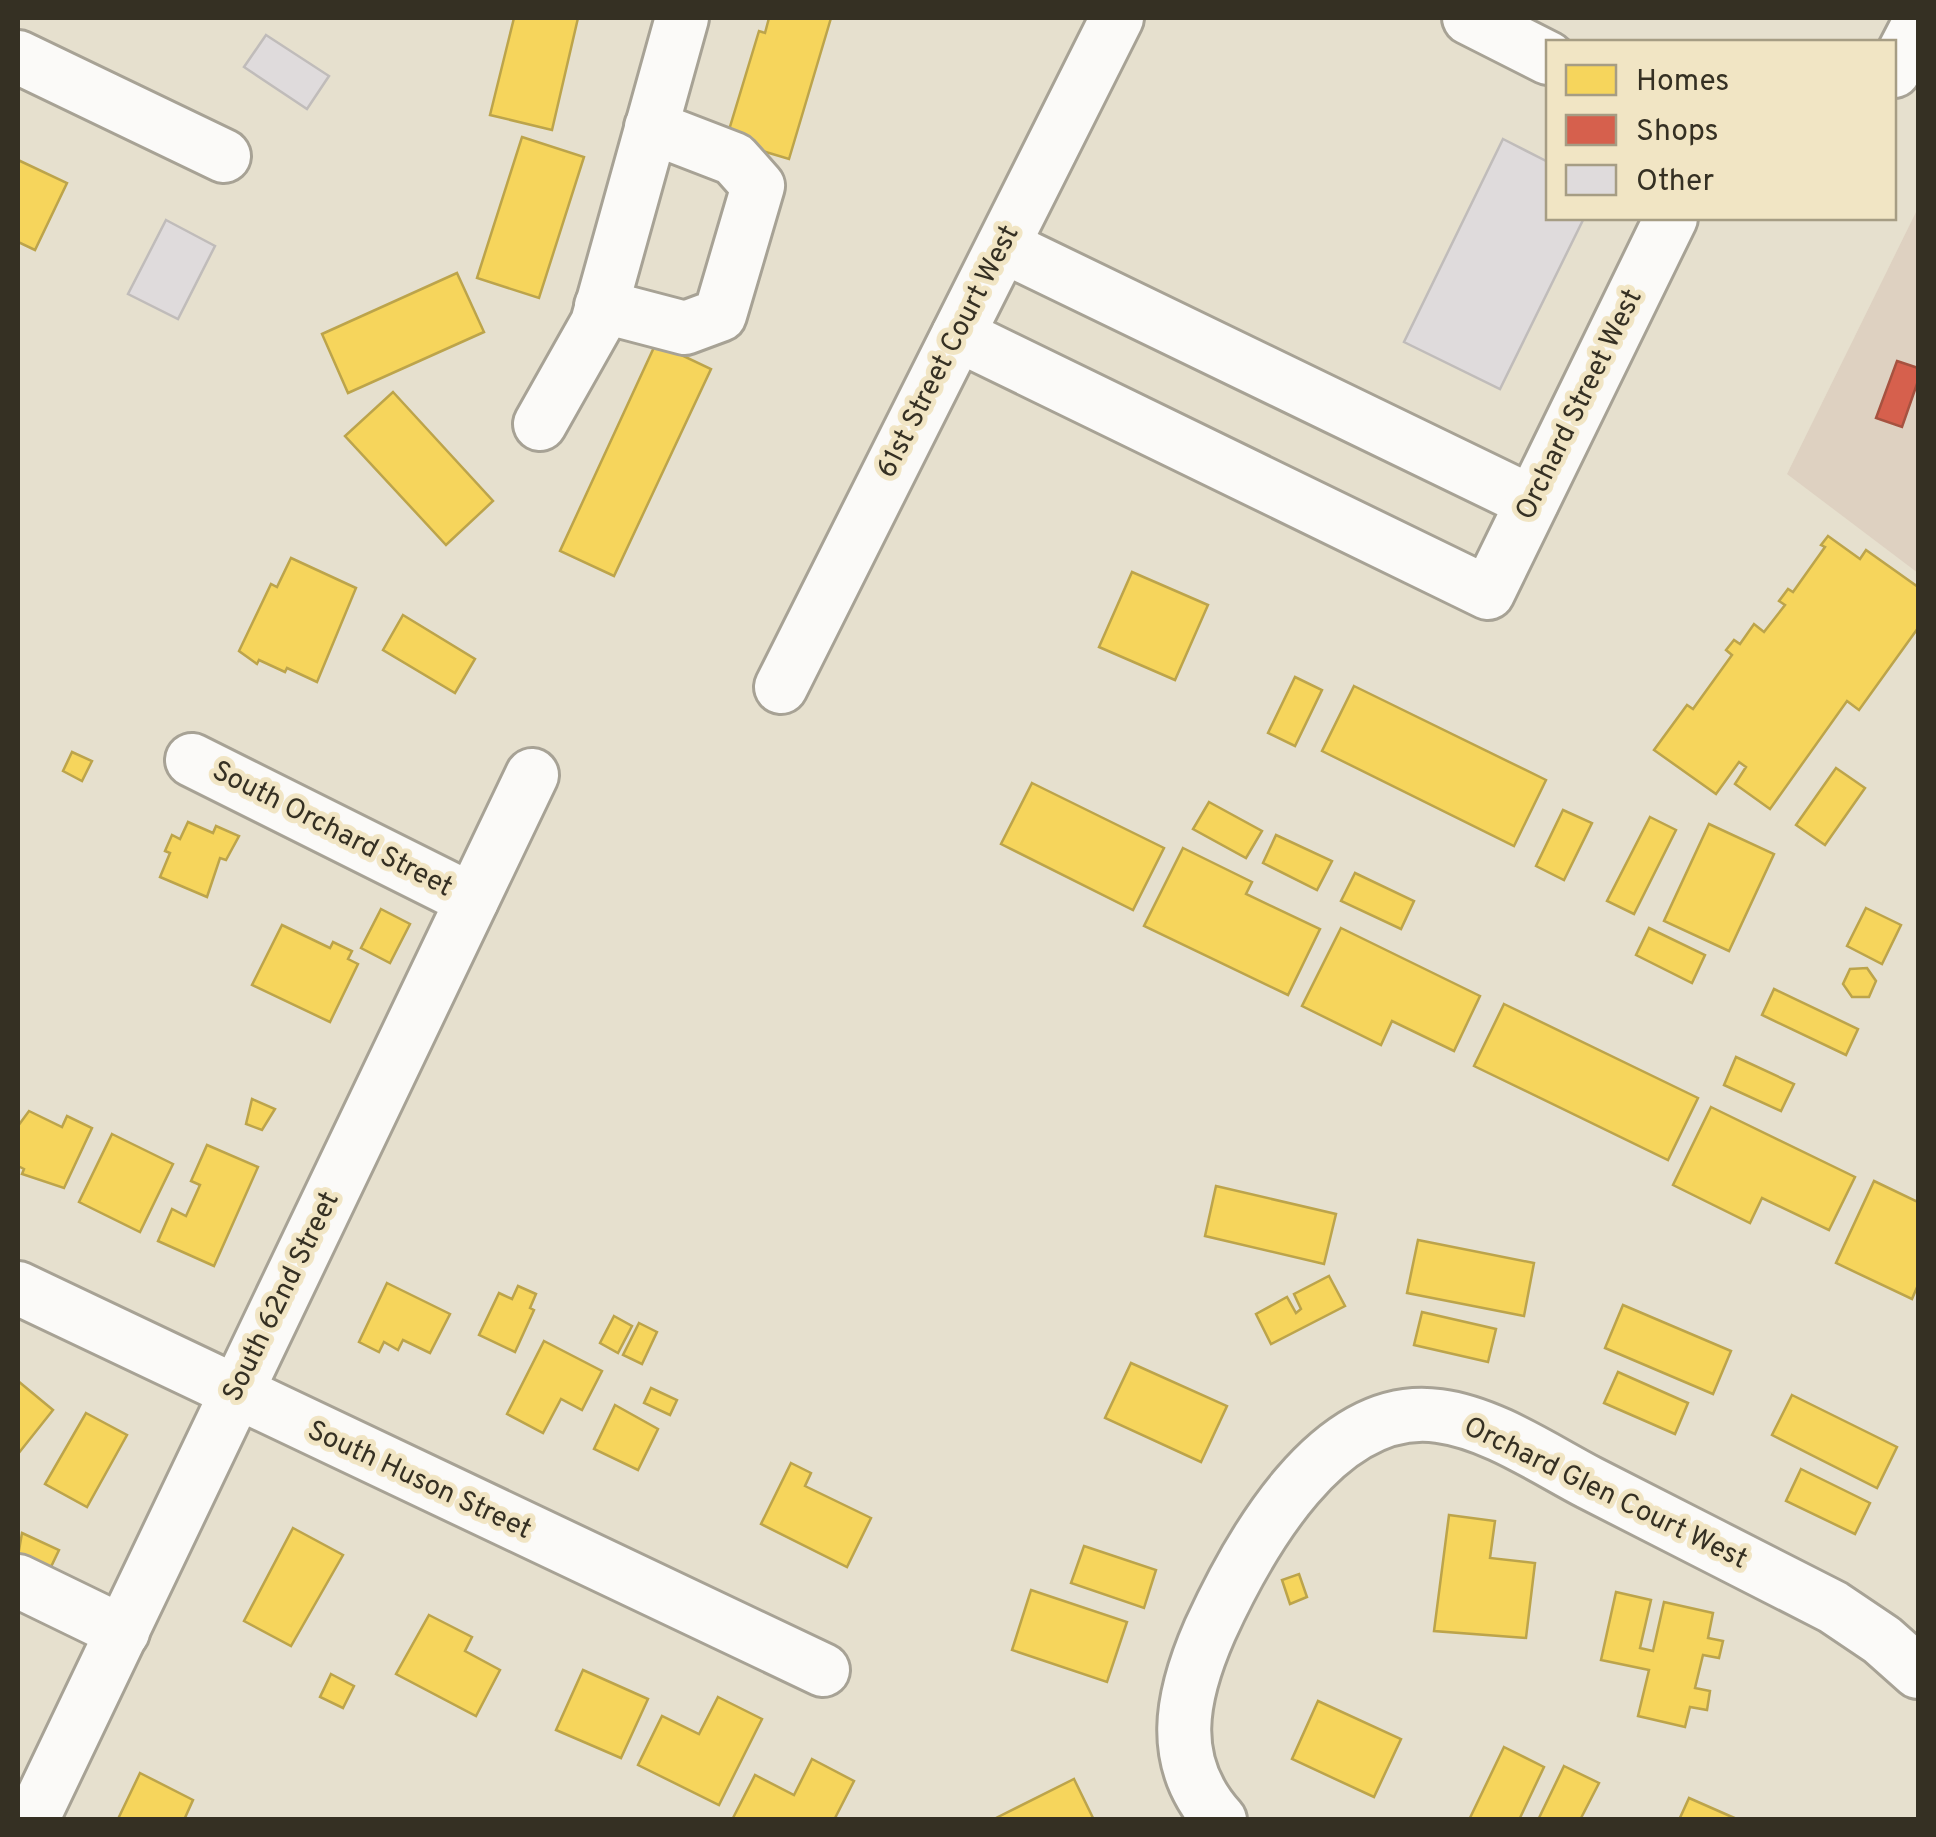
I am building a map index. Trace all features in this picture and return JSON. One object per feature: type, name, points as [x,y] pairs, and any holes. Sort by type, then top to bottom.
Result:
[{"type":"street","points":[[540,424],[602,306],[682,18]]},
{"type":"street","name":"61st Street Court West","points":[[781,687],[1118,18]]},
{"type":"street","points":[[1469,18],[1546,57]]},
{"type":"street","points":[[1896,68],[1918,26]]},
{"type":"street","points":[[18,57],[224,156]]},
{"type":"street","points":[[602,306],[686,328],[720,316],[758,186],[734,159],[651,127]]},
{"type":"street","name":"Orchard Street West","points":[[958,336],[1488,593],[1670,220]]},
{"type":"street","points":[[1002,246],[1532,502]]},
{"type":"street","name":"South Orchard Street","points":[[192,760],[472,900]]},
{"type":"street","name":"South 62nd Street","points":[[32,1820],[532,775]]},
{"type":"street","name":"South Huson Street","points":[[18,1288],[235,1395],[823,1670]]},
{"type":"street","name":"Orchard Glen Court West","points":[[1220,1820],[1195,1788],[1183,1736],[1186,1692],[1206,1640],[1236,1578],[1300,1482],[1345,1442],[1398,1418],[1436,1415],[1506,1440],[1833,1607],[1882,1640],[1918,1672]]},
{"type":"street","points":[[18,1581],[123,1632]]},
{"type":"shaded area","points":[[1918,208],[1918,573],[1787,474]]},
{"type":"building: Homes","points":[[514,18],[578,18],[552,130],[490,115]]},
{"type":"building: Homes","points":[[769,18],[831,18],[789,159],[726,140],[759,31],[765,33]]},
{"type":"building: Homes","points":[[522,137],[584,157],[539,298],[477,278]]},
{"type":"building: Homes","points":[[18,160],[67,183],[35,250],[18,242]]},
{"type":"building: Homes","points":[[457,273],[484,332],[348,393],[322,334]]},
{"type":"building: Homes","points":[[656,343],[711,369],[614,576],[560,551]]},
{"type":"building: Homes","points":[[393,392],[493,501],[446,545],[345,436]]},
{"type":"building: Homes","points":[[1828,536],[1860,559],[1866,550],[1918,587],[1918,628],[1859,710],[1847,701],[1770,809],[1735,784],[1746,767],[1739,762],[1716,794],[1654,750],[1687,705],[1693,709],[1732,655],[1726,650],[1734,640],[1740,644],[1754,624],[1764,632],[1785,605],[1779,601],[1788,589],[1793,592],[1825,547],[1821,545]]},
{"type":"building: Homes","points":[[291,558],[356,588],[317,682],[287,668],[285,672],[259,660],[257,664],[239,651],[271,584],[277,587]]},
{"type":"building: Homes","points":[[1132,572],[1208,605],[1175,680],[1099,647]]},
{"type":"building: Homes","points":[[403,615],[475,659],[455,693],[383,650]]},
{"type":"building: Homes","points":[[1295,677],[1322,690],[1295,746],[1268,733]]},
{"type":"building: Homes","points":[[1354,686],[1546,780],[1514,846],[1322,751]]},
{"type":"building: Homes","points":[[72,752],[92,761],[82,781],[63,771]]},
{"type":"building: Homes","points":[[1836,768],[1865,788],[1825,845],[1796,825]]},
{"type":"building: Homes","points":[[1032,783],[1164,848],[1133,910],[1001,844]]},
{"type":"building: Homes","points":[[1209,802],[1262,831],[1246,858],[1193,829]]},
{"type":"building: Homes","points":[[1563,810],[1592,823],[1564,880],[1536,866]]},
{"type":"building: Homes","points":[[1650,817],[1676,830],[1634,914],[1607,901]]},
{"type":"building: Homes","points":[[188,822],[213,833],[216,826],[239,836],[226,860],[220,858],[207,897],[160,877],[170,853],[165,851],[172,835],[180,839]]},
{"type":"building: Homes","points":[[1709,824],[1774,854],[1729,951],[1664,921]]},
{"type":"building: Homes","points":[[1276,835],[1332,861],[1317,890],[1263,863]]},
{"type":"building: Homes","points":[[1183,848],[1252,882],[1246,894],[1320,929],[1288,995],[1144,926]]},
{"type":"building: Homes","points":[[1355,873],[1414,901],[1401,929],[1341,901]]},
{"type":"building: Homes","points":[[1866,908],[1901,925],[1882,964],[1847,946]]},
{"type":"building: Homes","points":[[381,909],[410,924],[390,963],[361,948]]},
{"type":"building: Homes","points":[[282,925],[330,948],[333,942],[352,951],[348,959],[358,964],[330,1022],[252,985]]},
{"type":"building: Homes","points":[[1341,928],[1480,996],[1454,1051],[1392,1021],[1381,1045],[1302,1006]]},
{"type":"building: Homes","points":[[1649,928],[1705,955],[1692,983],[1636,955]]},
{"type":"building: Homes","points":[[1867,968],[1876,981],[1869,997],[1852,997],[1843,984],[1850,969]]},
{"type":"building: Homes","points":[[1774,989],[1858,1029],[1846,1055],[1762,1015]]},
{"type":"building: Homes","points":[[1504,1004],[1698,1098],[1668,1160],[1474,1066]]},
{"type":"building: Homes","points":[[1736,1057],[1794,1084],[1781,1111],[1724,1085]]},
{"type":"building: Homes","points":[[252,1099],[275,1109],[262,1130],[246,1124]]},
{"type":"building: Homes","points":[[1711,1107],[1855,1177],[1829,1230],[1762,1198],[1750,1223],[1673,1185]]},
{"type":"building: Homes","points":[[29,1111],[62,1127],[67,1116],[92,1128],[64,1188],[22,1174],[24,1169],[18,1166],[18,1126]]},
{"type":"building: Homes","points":[[112,1134],[173,1164],[140,1232],[79,1202]]},
{"type":"building: Homes","points":[[207,1145],[258,1167],[214,1266],[158,1241],[172,1209],[186,1216],[200,1185],[191,1181]]},
{"type":"building: Homes","points":[[1874,1181],[1918,1202],[1918,1285],[1912,1299],[1836,1263]]},
{"type":"building: Homes","points":[[1216,1186],[1336,1214],[1324,1264],[1205,1236]]},
{"type":"building: Homes","points":[[1418,1240],[1534,1263],[1524,1316],[1407,1293]]},
{"type":"building: Homes","points":[[1329,1276],[1345,1306],[1271,1344],[1256,1314],[1287,1297],[1296,1313],[1301,1309],[1294,1294]]},
{"type":"building: Homes","points":[[387,1283],[450,1314],[430,1353],[403,1340],[398,1350],[384,1342],[379,1352],[359,1342]]},
{"type":"building: Homes","points":[[518,1286],[536,1294],[530,1308],[534,1310],[515,1352],[479,1335],[499,1293],[512,1299]]},
{"type":"building: Homes","points":[[1623,1305],[1731,1351],[1713,1394],[1605,1348]]},
{"type":"building: Homes","points":[[1422,1312],[1496,1329],[1488,1362],[1414,1345]]},
{"type":"building: Homes","points":[[614,1316],[632,1326],[618,1353],[600,1343]]},
{"type":"building: Homes","points":[[639,1323],[657,1332],[642,1364],[623,1355]]},
{"type":"building: Homes","points":[[544,1341],[602,1371],[582,1410],[561,1399],[543,1433],[507,1414]]},
{"type":"building: Homes","points":[[1131,1363],[1227,1406],[1201,1462],[1105,1418]]},
{"type":"building: Homes","points":[[1618,1372],[1688,1403],[1675,1434],[1604,1403]]},
{"type":"building: Homes","points":[[18,1381],[53,1410],[18,1454]]},
{"type":"building: Homes","points":[[651,1388],[677,1400],[670,1415],[644,1403]]},
{"type":"building: Homes","points":[[1792,1395],[1897,1447],[1877,1488],[1772,1435]]},
{"type":"building: Homes","points":[[615,1405],[658,1429],[638,1470],[594,1449]]},
{"type":"building: Homes","points":[[86,1413],[127,1435],[87,1507],[45,1484]]},
{"type":"building: Homes","points":[[791,1463],[811,1473],[805,1486],[871,1518],[847,1567],[761,1524]]},
{"type":"building: Homes","points":[[1801,1469],[1870,1503],[1855,1534],[1786,1501]]},
{"type":"building: Homes","points":[[1449,1515],[1495,1521],[1490,1558],[1535,1563],[1526,1638],[1434,1631]]},
{"type":"building: Homes","points":[[293,1528],[343,1555],[291,1646],[244,1621]]},
{"type":"building: Homes","points":[[22,1533],[59,1550],[49,1571],[18,1556]]},
{"type":"building: Homes","points":[[1084,1546],[1156,1570],[1144,1608],[1071,1583]]},
{"type":"building: Homes","points":[[1299,1574],[1307,1597],[1290,1604],[1282,1580]]},
{"type":"building: Homes","points":[[1031,1590],[1127,1622],[1107,1682],[1012,1650]]},
{"type":"building: Homes","points":[[1616,1592],[1651,1600],[1640,1648],[1653,1651],[1664,1602],[1713,1613],[1708,1638],[1723,1641],[1719,1658],[1703,1655],[1695,1688],[1710,1691],[1707,1710],[1690,1707],[1685,1727],[1638,1716],[1649,1670],[1601,1660]]},
{"type":"building: Homes","points":[[429,1615],[472,1637],[465,1651],[500,1670],[476,1716],[396,1674]]},
{"type":"building: Homes","points":[[583,1670],[648,1699],[621,1758],[556,1730]]},
{"type":"building: Homes","points":[[331,1674],[354,1686],[343,1708],[320,1697]]},
{"type":"building: Homes","points":[[718,1697],[762,1719],[719,1805],[638,1765],[662,1716],[699,1734]]},
{"type":"building: Homes","points":[[1318,1701],[1401,1739],[1374,1797],[1292,1759]]},
{"type":"building: Homes","points":[[1504,1747],[1544,1767],[1519,1820],[1469,1820]]},
{"type":"building: Homes","points":[[812,1759],[854,1781],[834,1820],[732,1820],[755,1775],[794,1795]]},
{"type":"building: Homes","points":[[1564,1766],[1599,1783],[1580,1820],[1538,1820]]},
{"type":"building: Homes","points":[[140,1773],[193,1800],[184,1820],[118,1819]]},
{"type":"building: Homes","points":[[1074,1779],[1094,1820],[992,1820]]},
{"type":"building: Homes","points":[[1689,1798],[1739,1820],[1679,1820]]},
{"type":"building: Shops","points":[[1897,361],[1918,368],[1918,381],[1902,427],[1876,418]]},
{"type":"building: Other","points":[[266,35],[329,76],[307,109],[244,67]]},
{"type":"building: Other","points":[[1503,139],[1546,161],[1546,220],[1583,220],[1500,389],[1404,342]]},
{"type":"building: Other","points":[[166,220],[215,246],[178,319],[128,294]]}]
